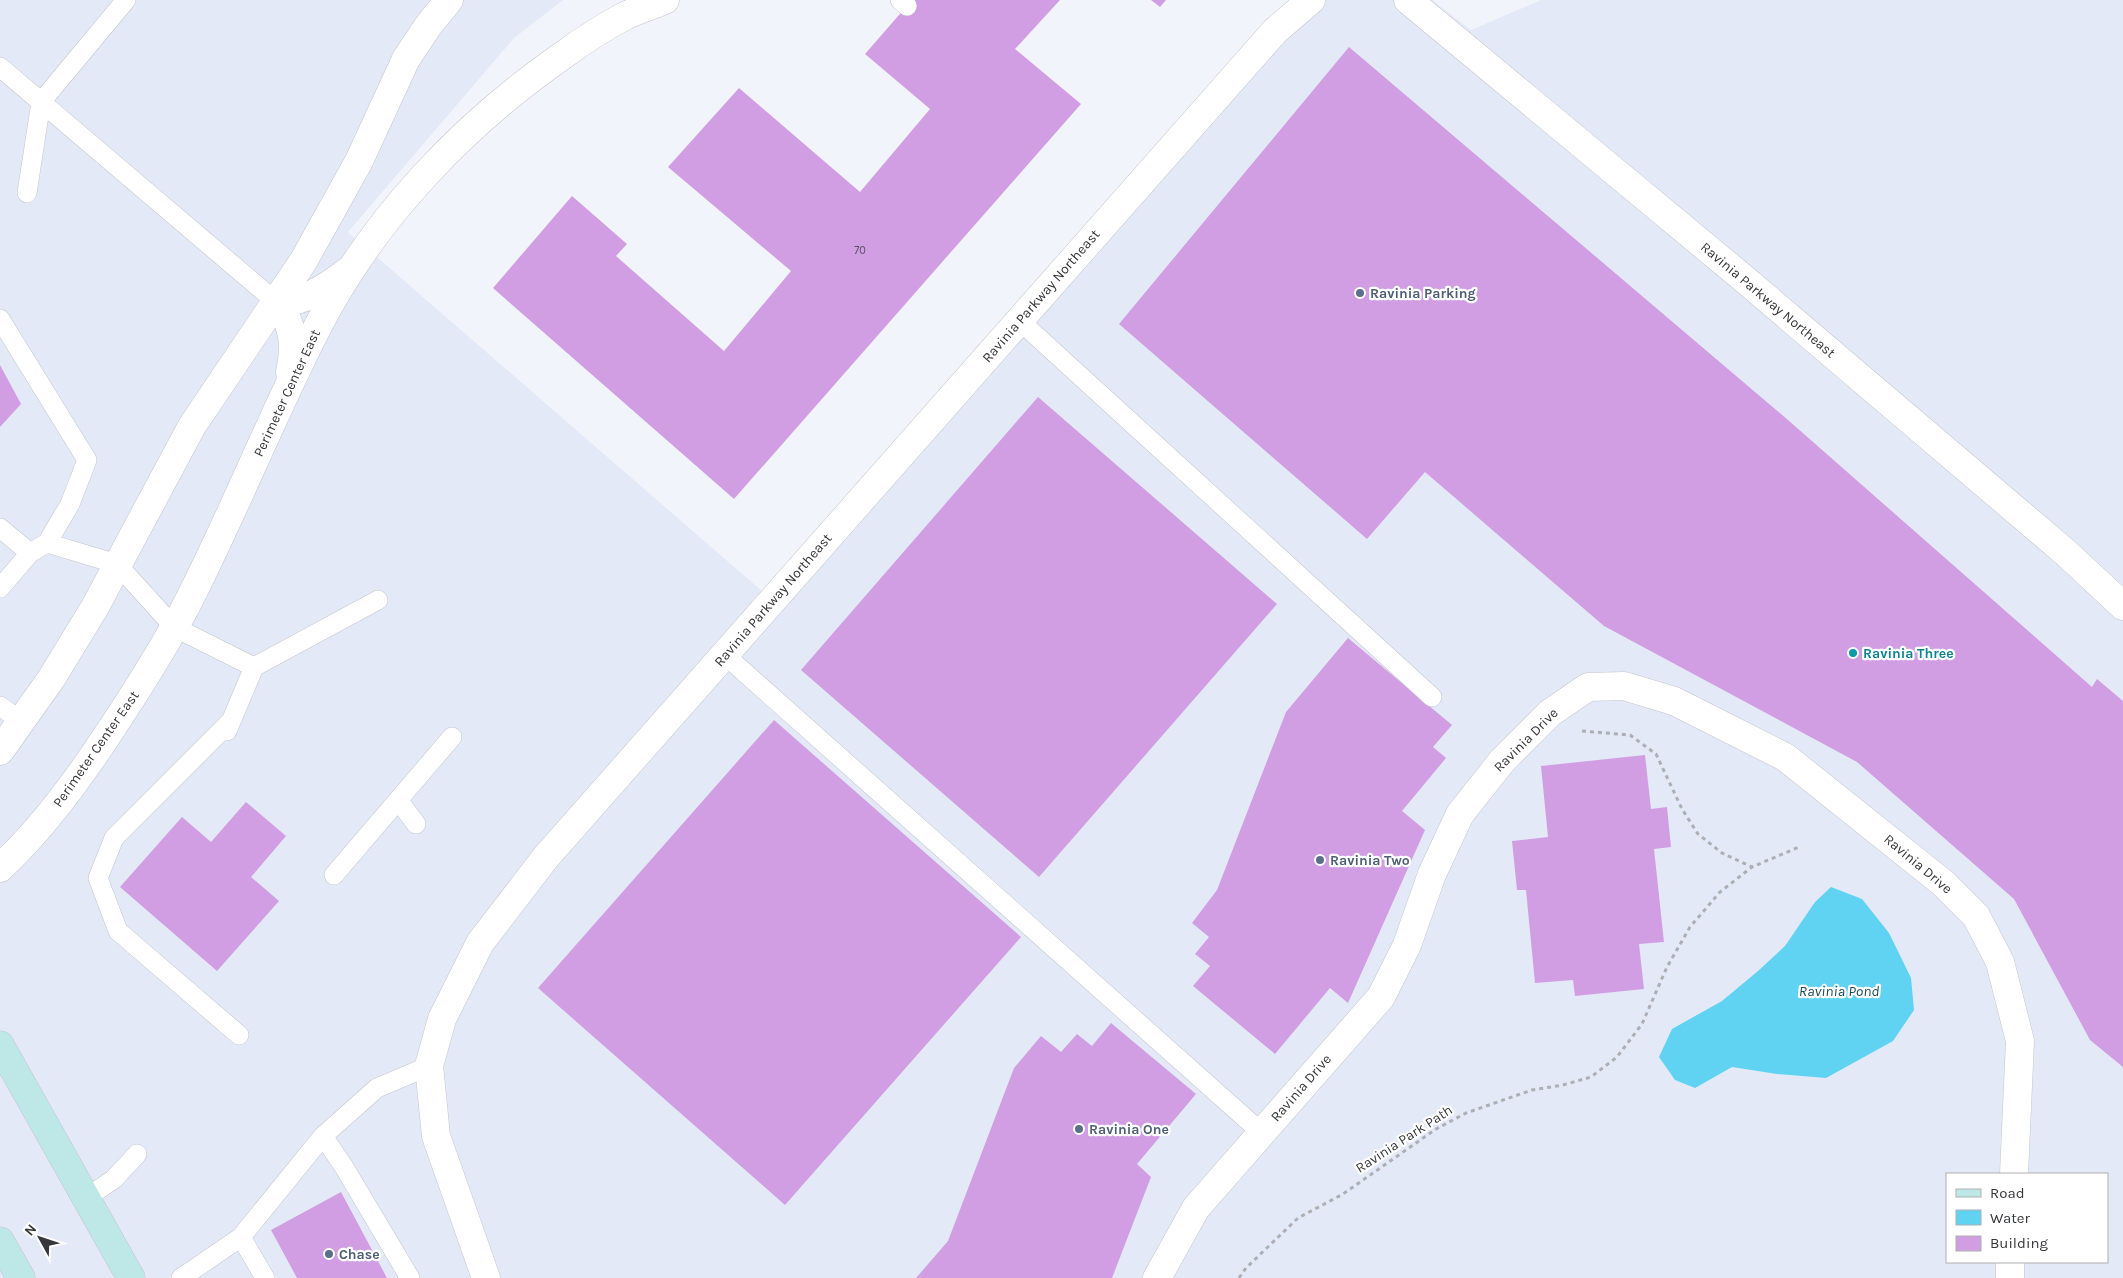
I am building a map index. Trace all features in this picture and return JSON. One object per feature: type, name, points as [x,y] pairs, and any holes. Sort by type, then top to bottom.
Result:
[{"type":"main road","points":[[0,1045],[131,1278]]},
{"type":"main road","points":[[0,1241],[21,1278]]},
{"type":"street","points":[[0,751],[52,679],[95,607],[192,426],[304,260],[355,170],[406,59],[428,26],[449,0]]},
{"type":"street","name":"Perimeter Center East","points":[[0,868],[23,846],[65,795],[137,690],[174,628],[320,323],[354,266],[412,190],[456,142],[494,107],[534,75],[623,17],[665,0]]},
{"type":"street","name":"Ravinia Parkway Northeast","points":[[486,1278],[436,1136],[429,1066],[442,1019],[480,943],[546,857],[1275,31],[1311,0]]},
{"type":"street","name":"Ravinia Parkway Northeast","points":[[1408,0],[1743,278],[2065,552],[2123,606]]},
{"type":"street","points":[[275,301],[285,303],[300,299],[336,280],[354,266]]},
{"type":"street","points":[[275,301],[283,310],[294,344],[291,368],[283,397]]},
{"type":"street","name":"Ravinia Drive","points":[[1157,1278],[1196,1208],[1381,997],[1408,945],[1432,874],[1460,814],[1502,761],[1550,713],[1588,687],[1624,686],[1674,701],[1785,757],[1943,882],[1976,916],[2000,962],[2020,1041],[2014,1173]]},
{"type":"street","points":[[2010,1263],[2010,1278]]},
{"type":"lane","points":[[27,193],[40,102],[126,0]]},
{"type":"lane","points":[[0,67],[275,301]]},
{"type":"lane","points":[[0,319],[88,460],[70,504],[47,543],[30,553],[0,588]]},
{"type":"lane","points":[[1020,321],[1432,697]]},
{"type":"lane","points":[[0,528],[30,553]]},
{"type":"lane","points":[[47,543],[117,564],[174,628],[254,667]]},
{"type":"lane","points":[[219,751],[254,667],[378,600]]},
{"type":"lane","points":[[725,655],[1262,1134]]},
{"type":"lane","points":[[0,706],[22,722]]},
{"type":"lane","points":[[232,721],[114,838],[98,878],[118,931],[239,1035]]},
{"type":"lane","points":[[334,875],[452,737]]},
{"type":"lane","points":[[398,800],[416,824]]},
{"type":"lane","points":[[181,1278],[241,1237],[323,1136],[377,1088],[429,1066]]},
{"type":"lane","points":[[323,1136],[344,1167],[410,1278]]},
{"type":"lane","points":[[86,1198],[114,1179],[137,1154]]},
{"type":"lane","points":[[241,1237],[265,1278]]},
{"type":"path","points":[[1532,731],[1583,731],[1630,736],[1656,754],[1682,809],[1698,834],[1722,853],[1752,867]]},
{"type":"path","name":"Ravinia Park Path","points":[[1239,1278],[1246,1268],[1298,1218],[1343,1194],[1436,1129],[1466,1113],[1532,1090],[1563,1086],[1591,1077],[1617,1057],[1642,1024],[1667,968],[1690,927],[1720,892],[1752,867],[1799,847]]},
{"type":"shaded area","points":[[0,0],[563,0],[514,38],[348,232],[778,605],[1292,0],[1432,0],[1471,30],[1541,0],[2123,0],[2123,1278],[0,1278]]},
{"type":"water","name":"Ravinia Pond","points":[[1831,887],[1862,899],[1889,933],[1911,978],[1914,1010],[1893,1041],[1826,1078],[1777,1074],[1732,1067],[1695,1088],[1675,1080],[1659,1057],[1672,1029],[1722,1001],[1758,971],[1785,946],[1815,902]]},
{"type":"building","points":[[912,0],[1060,0],[1015,49],[1081,104],[734,499],[493,288],[572,196],[627,244],[616,256],[724,351],[791,271],[668,167],[739,88],[860,192],[930,109],[865,54]]},
{"type":"building","points":[[1151,0],[1166,0],[1160,7]]},
{"type":"building","name":"Ravinia Three","points":[[1349,47],[1788,420],[2092,687],[2097,679],[2123,701],[2123,1067],[2090,1040],[2014,899],[1857,762],[1604,626],[1425,472],[1367,539],[1119,324]]},
{"type":"building","points":[[0,365],[21,404],[0,427]]},
{"type":"building","points":[[1038,397],[1277,604],[1039,877],[801,670]]},
{"type":"building","name":"Ravinia Two","points":[[1348,638],[1452,725],[1433,747],[1446,758],[1402,811],[1425,830],[1348,1003],[1330,988],[1275,1054],[1193,986],[1210,966],[1195,954],[1209,937],[1192,923],[1217,890],[1286,712]]},
{"type":"building","points":[[774,720],[1021,937],[785,1205],[538,988]]},
{"type":"building","points":[[1645,755],[1651,809],[1667,807],[1671,847],[1654,849],[1664,942],[1639,944],[1644,989],[1575,996],[1573,980],[1535,983],[1526,890],[1517,890],[1512,841],[1548,837],[1541,766]]},
{"type":"building","points":[[246,802],[286,836],[251,877],[279,901],[217,971],[120,887],[182,817],[211,842]]},
{"type":"building","name":"Ravinia One","points":[[1111,1023],[1196,1094],[1137,1164],[1151,1177],[1112,1278],[916,1278],[948,1241],[1014,1068],[1041,1036],[1061,1052],[1077,1034],[1092,1046]]},
{"type":"building","name":"Chase","points":[[341,1192],[387,1278],[297,1278],[271,1230]]},
{"type":"place","name":"Ravinia Parking","points":[[1360,293]]},
{"type":"place","name":"Ravinia Three","points":[[1853,653]]},
{"type":"place","name":"Ravinia Two","points":[[1320,860]]},
{"type":"place","name":"Ravinia One","points":[[1079,1129]]},
{"type":"place","name":"Chase","points":[[329,1254]]}]
